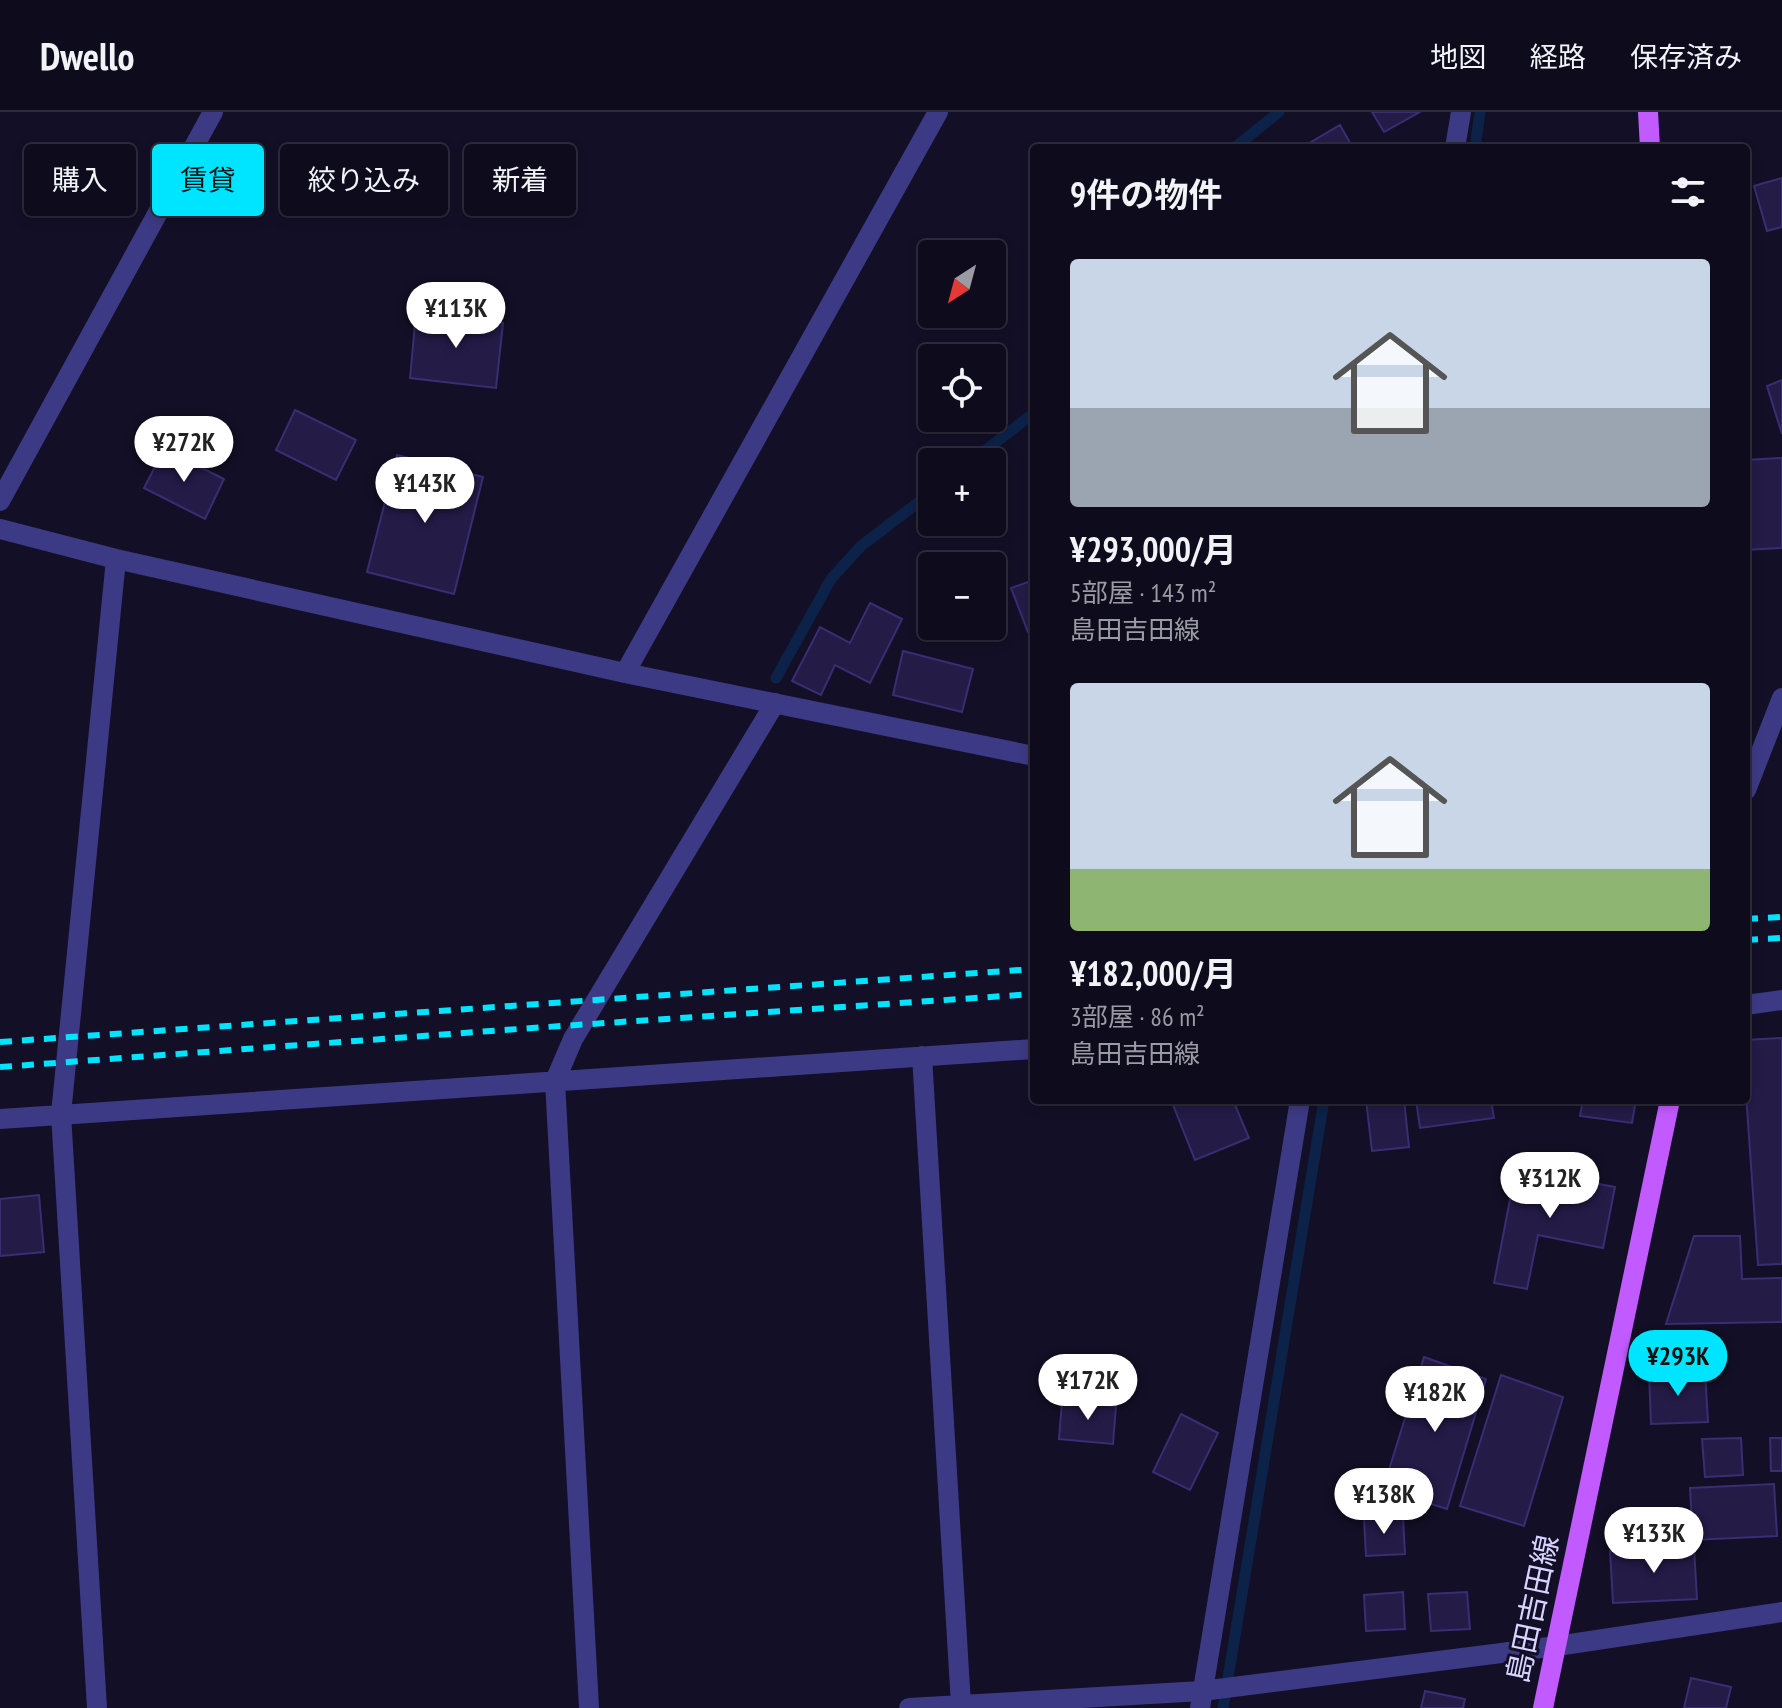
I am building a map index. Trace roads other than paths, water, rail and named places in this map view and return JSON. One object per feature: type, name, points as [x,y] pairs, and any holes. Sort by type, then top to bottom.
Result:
[{"type":"main road","points":[[1648,112],[1650,144]]},
{"type":"main road","name":"島田吉田線","points":[[1543,1708],[1669,1104]]},
{"type":"street","points":[[0,501],[213,112]]},
{"type":"street","points":[[625,673],[938,112]]},
{"type":"street","points":[[1456,144],[1461,112]]},
{"type":"street","points":[[0,529],[116,559],[625,673],[1030,755]]},
{"type":"street","points":[[97,1708],[61,1114],[116,559]]},
{"type":"street","points":[[589,1708],[555,1081],[573,1039],[775,703]]},
{"type":"street","points":[[1750,780],[1780,706]]},
{"type":"street","points":[[1750,1004],[1782,1000]]},
{"type":"street","points":[[0,1119],[1030,1049]]},
{"type":"street","points":[[922,1056],[961,1705]]},
{"type":"street","points":[[1201,1700],[1299,1104]]},
{"type":"street","points":[[909,1708],[1201,1700],[1782,1612]]},
{"type":"waterway","points":[[1239,144],[1279,112]]},
{"type":"waterway","points":[[1476,144],[1480,112]]},
{"type":"waterway","points":[[988,448],[1030,416]]},
{"type":"waterway","points":[[776,678],[831,579],[861,546],[918,503]]},
{"type":"waterway","points":[[1223,1708],[1323,1104]]},
{"type":"railway","points":[[1750,919],[1782,917]]},
{"type":"railway","points":[[1750,940],[1782,938]]},
{"type":"railway","points":[[0,1042],[1030,969]]},
{"type":"railway","points":[[0,1067],[1030,994]]}]
